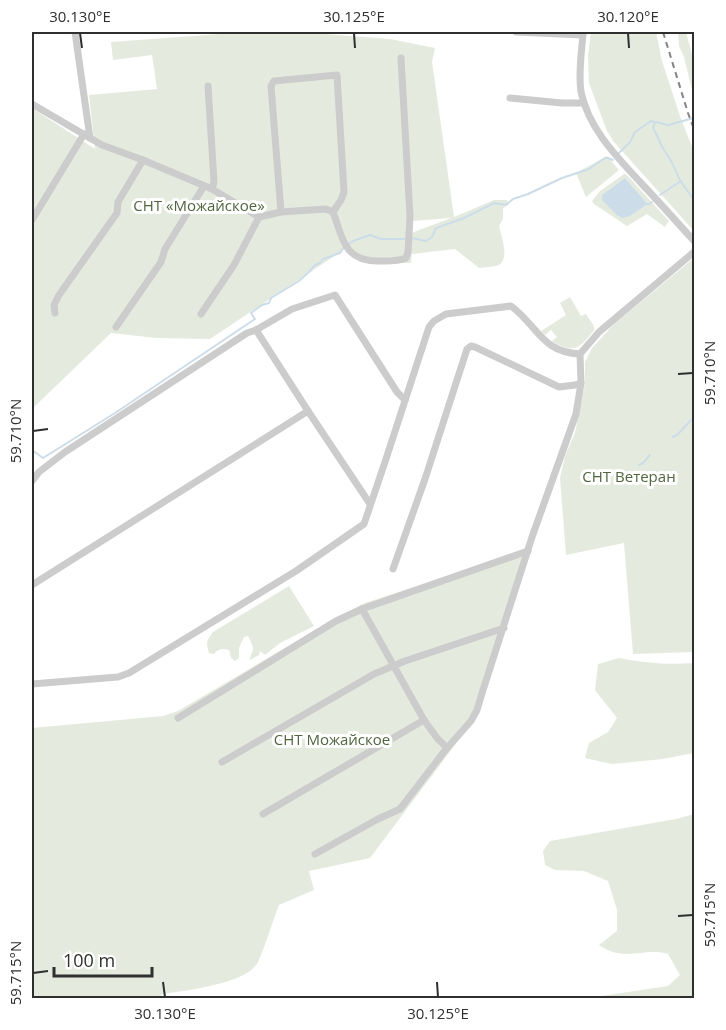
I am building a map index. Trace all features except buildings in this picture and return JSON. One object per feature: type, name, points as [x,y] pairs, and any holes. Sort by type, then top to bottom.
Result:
[{"type":"street","points":[[32,220],[87,136],[75,32]]},
{"type":"street","points":[[516,32],[583,33],[580,67],[581,89],[586,112],[601,138],[694,241]]},
{"type":"street","points":[[201,314],[234,265],[260,218],[281,212],[326,209],[333,212],[345,247],[356,257],[370,261],[398,261],[406,258],[410,216],[401,58]]},
{"type":"street","points":[[281,212],[271,86],[274,81],[337,75],[344,192],[333,212]]},
{"type":"street","points":[[208,86],[214,182],[212,189]]},
{"type":"street","points":[[510,98],[584,103]]},
{"type":"street","points":[[32,104],[102,145],[212,189],[260,218]]},
{"type":"street","points":[[55,313],[54,305],[59,295],[117,213],[118,202],[142,160]]},
{"type":"street","points":[[116,327],[161,262],[165,249],[204,186]]},
{"type":"street","points":[[315,854],[400,809],[471,721],[477,710],[532,537],[576,414],[581,383],[580,354],[599,332],[694,252]]},
{"type":"street","points":[[32,481],[39,472],[65,452],[248,333],[292,309],[334,295],[397,392],[405,400]]},
{"type":"street","points":[[32,684],[118,677],[129,673],[296,571],[364,524],[429,327],[434,321],[446,314],[512,306],[553,348],[567,353],[580,354]]},
{"type":"street","points":[[256,330],[370,504]]},
{"type":"street","points":[[393,569],[467,349],[471,346],[476,347],[559,387],[581,383]]},
{"type":"street","points":[[32,585],[308,411]]},
{"type":"street","points":[[178,718],[336,621],[362,609],[528,551]]},
{"type":"street","points":[[362,609],[424,720],[447,748]]},
{"type":"street","points":[[222,762],[374,674],[504,627]]},
{"type":"street","points":[[263,814],[424,720]]},
{"type":"green space","name":"СНТ «Можайское»","points":[[248,32],[298,32],[390,39],[435,48],[432,62],[454,217],[494,200],[507,200],[508,203],[503,209],[503,219],[499,226],[504,246],[502,262],[497,266],[479,268],[455,249],[412,254],[411,263],[372,263],[345,249],[210,339],[157,338],[111,333],[32,409],[32,108],[95,149],[89,95],[157,89],[152,55],[113,60],[111,42]],"holes":[[[451,218],[412,233],[413,221]]]},
{"type":"green space","points":[[591,32],[656,32],[662,61],[694,152],[694,231],[614,142],[607,131],[589,83],[588,56]]},
{"type":"green space","points":[[678,32],[686,32],[694,62],[694,98],[679,46]]},
{"type":"green space","points":[[607,156],[619,170],[586,197],[576,173]]},
{"type":"green space","points":[[624,174],[627,175],[669,221],[665,227],[647,214],[627,226],[594,204],[592,201],[600,191]],"holes":[[[625,178],[646,202],[645,206],[630,216],[602,195]]]},
{"type":"green space","name":"СНТ Ветеран","points":[[694,258],[694,652],[633,654],[624,543],[566,555],[560,478],[565,456],[575,433],[585,383],[585,362],[592,348],[614,324]]},
{"type":"green space","points":[[570,297],[581,316],[586,314],[594,328],[581,344],[573,348],[563,347],[552,341],[557,337],[551,330],[545,335],[541,331],[566,315],[560,303]]},
{"type":"green space","name":"СНТ Можайское","points":[[525,550],[531,551],[479,713],[370,858],[309,871],[314,890],[279,905],[261,955],[252,970],[229,981],[163,994],[158,998],[32,998],[32,728],[163,716],[178,711],[365,603]]},
{"type":"green space","points":[[289,586],[314,626],[280,643],[265,655],[260,651],[259,655],[250,660],[253,648],[248,636],[244,637],[239,648],[239,658],[235,661],[231,658],[229,650],[222,649],[214,654],[209,653],[207,642],[213,632]]},
{"type":"green space","points":[[619,658],[656,663],[694,663],[694,753],[663,759],[612,764],[585,758],[589,743],[608,732],[617,718],[595,690],[598,664]]},
{"type":"green space","points":[[694,814],[694,998],[588,998],[668,986],[680,975],[668,954],[659,952],[617,953],[599,945],[617,931],[617,910],[608,881],[584,871],[555,870],[545,865],[543,851],[550,841]]},
{"type":"water","points":[[625,178],[646,202],[645,206],[630,216],[622,218],[602,200],[602,195]]},
{"type":"waterway","points":[[619,153],[630,142],[635,132],[651,121],[668,125],[694,118]]},
{"type":"waterway","points":[[655,122],[653,128],[661,145],[681,182],[694,200]]},
{"type":"waterway","points":[[412,238],[426,241],[432,237],[436,228],[464,218],[494,203],[506,205],[513,199],[589,169],[605,158],[613,160]]},
{"type":"waterway","points":[[660,195],[681,181]]},
{"type":"waterway","points":[[644,204],[652,202]]},
{"type":"waterway","points":[[347,245],[370,235],[381,239],[406,239]]},
{"type":"waterway","points":[[32,450],[43,458],[115,413],[255,319],[251,313],[299,281],[323,259],[340,253],[343,248]]},
{"type":"waterway","points":[[673,437],[694,417]]},
{"type":"waterway","points":[[639,465],[650,455]]},
{"type":"railway","points":[[663,32],[694,129]]}]
